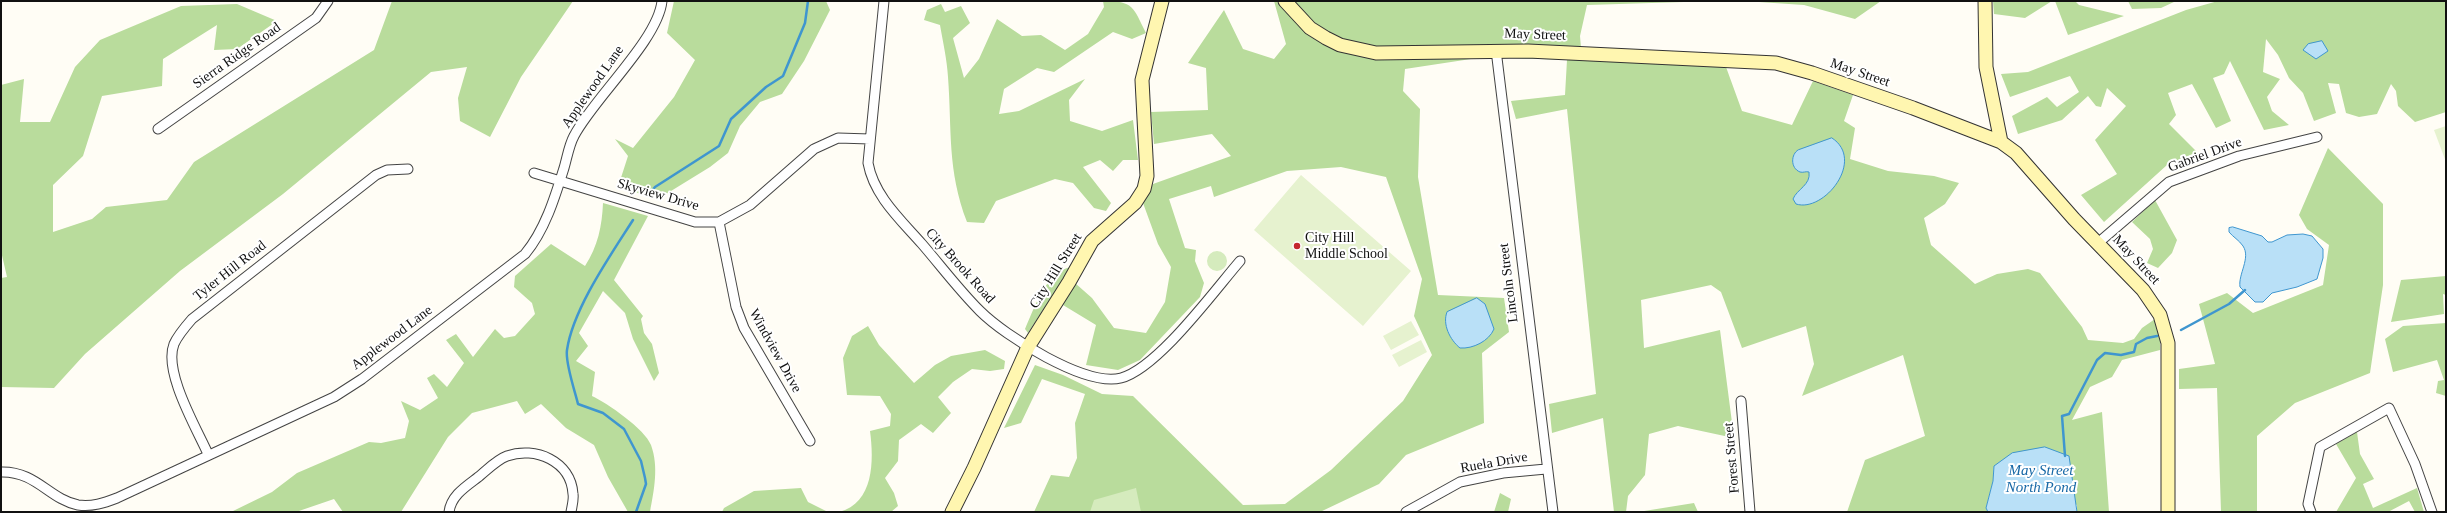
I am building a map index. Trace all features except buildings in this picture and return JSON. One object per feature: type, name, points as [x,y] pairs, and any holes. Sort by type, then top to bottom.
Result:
[{"type":"street","name":"Sierra Ridge Road","points":[[158,130],[316,18],[328,1]]},
{"type":"street","name":"Applewood Lane","points":[[1,472],[13,472],[35,480],[77,504],[98,505],[117,498],[208,454],[334,397],[356,383],[525,254],[537,240],[560,181],[574,136],[647,36],[661,9],[662,1]]},
{"type":"street","name":"City Brook Road","points":[[884,1],[868,163],[871,179],[885,201],[980,311],[1028,347],[1090,377],[1119,378],[1133,374],[1156,356],[1240,261]]},
{"type":"street","name":"City Hill Street","points":[[952,512],[1028,347],[1069,282],[1092,241],[1135,203],[1144,189],[1147,176],[1142,80],[1162,1]]},
{"type":"street","name":"May Street","points":[[1285,1],[1310,28],[1340,45],[1359,50],[1394,54],[1496,50],[1758,60],[1776,63],[1812,73],[1913,108],[2001,142],[2016,153],[2153,303],[2165,328],[2169,358],[2168,512]]},
{"type":"street","points":[[1986,1],[1986,67],[2001,142]]},
{"type":"street","name":"Lincoln Street","points":[[1496,50],[1546,469],[1553,512]]},
{"type":"street","name":"Gabriel Drive","points":[[2098,243],[2169,182],[2239,156],[2317,137]]},
{"type":"street","name":"Skyview Drive","points":[[534,173],[695,222],[719,222],[750,206],[814,149],[838,138],[870,139]]},
{"type":"street","name":"Tyler Hill Road","points":[[208,454],[176,383],[172,366],[174,345],[183,330],[192,319],[376,175],[387,170],[408,169]]},
{"type":"street","name":"Windview Drive","points":[[719,222],[736,307],[744,328],[810,441]]},
{"type":"street","name":"Forest Street","points":[[1741,401],[1750,512]]},
{"type":"street","points":[[2311,512],[2308,504],[2320,447],[2389,408],[2416,464],[2432,512]]},
{"type":"street","points":[[449,512],[450,506],[459,492],[505,457],[523,452],[541,454],[558,464],[568,476],[573,494],[571,512]]},
{"type":"street","name":"Ruela Drive","points":[[1406,512],[1460,482],[1503,473],[1546,469]]},
{"type":"green space","points":[[392,1],[573,1],[521,77],[490,137],[460,121],[458,98],[467,67],[431,72],[283,194],[180,271],[85,354],[54,388],[1,387],[1,278],[7,277],[1,251],[1,85],[24,79],[20,122],[50,122],[75,67],[100,40],[181,6],[237,4],[277,21],[237,49],[214,50],[217,25],[163,59],[162,86],[102,96],[83,156],[53,185],[53,232],[92,219],[106,207],[167,200],[194,162],[374,50]]},
{"type":"green space","points":[[674,1],[826,1],[830,10],[804,61],[782,94],[760,102],[740,126],[728,153],[710,167],[658,199],[618,187],[628,156],[615,139],[633,148],[674,97],[695,60],[667,33]]},
{"type":"green space","points":[[1103,1],[1121,2],[1127,4],[1135,11],[1146,33],[1132,39],[1113,32],[1054,72],[1037,68],[1004,89],[999,114],[1019,111],[1085,79],[1069,100],[1070,121],[1102,131],[1133,120],[1138,160],[1123,160],[1113,171],[1100,160],[1083,167],[1111,203],[1106,211],[1094,208],[1073,183],[1055,179],[996,201],[984,223],[967,222],[956,185],[953,167],[945,51],[940,25],[924,20],[927,10],[941,4],[945,12],[961,6],[970,23],[953,38],[964,78],[979,59],[997,19],[1022,36],[1041,35],[1065,50],[1088,34],[1104,7]]},
{"type":"green space","points":[[1274,1],[1716,1],[1587,5],[1580,36],[1582,59],[1726,67],[1742,111],[1792,125],[1813,81],[1853,95],[1844,121],[1855,128],[1850,159],[1888,171],[1934,176],[1959,183],[1945,204],[1924,218],[1931,245],[1975,284],[1997,274],[2028,269],[2040,273],[2082,327],[2088,340],[2123,343],[2134,339],[2142,328],[2155,319],[2160,339],[2160,350],[2122,360],[2112,377],[2090,387],[2072,420],[2102,412],[2109,512],[2077,512],[2077,505],[1994,466],[1993,481],[1986,508],[1988,512],[1847,512],[1865,460],[1925,436],[1903,355],[1802,396],[1814,364],[1806,326],[1742,348],[1721,292],[1711,285],[1641,300],[1644,348],[1720,330],[1734,438],[1678,426],[1649,434],[1645,475],[1628,496],[1626,512],[1614,512],[1603,418],[1552,433],[1549,404],[1596,394],[1567,109],[1516,119],[1511,101],[1565,95],[1567,60],[1484,57],[1405,69],[1403,91],[1420,109],[1418,177],[1438,295],[1504,298],[1509,332],[1482,353],[1484,423],[1406,455],[1379,484],[1320,512],[1141,512],[1136,488],[1094,500],[1090,512],[1034,512],[1051,475],[1069,477],[1077,458],[1075,423],[1085,394],[1042,379],[1021,423],[1004,428],[1035,365],[1063,375],[1102,394],[1133,396],[1243,505],[1285,504],[1331,470],[1403,401],[1432,355],[1414,316],[1422,279],[1386,177],[1341,167],[1287,171],[1214,197],[1211,186],[1169,199],[1185,248],[1196,250],[1195,261],[1204,283],[1200,297],[1140,360],[1118,370],[1086,365],[1096,325],[1063,305],[1075,283],[1092,298],[1114,328],[1146,333],[1165,302],[1171,267],[1158,244],[1143,203],[1153,184],[1231,156],[1212,134],[1154,144],[1151,112],[1208,110],[1206,68],[1188,63],[1224,10],[1243,49],[1274,59],[1286,44]]},
{"type":"green space","points":[[1744,1],[1881,1],[1855,19],[1804,5]]},
{"type":"green space","points":[[1993,1],[2052,1],[2025,18],[1994,14]]},
{"type":"green space","points":[[2055,1],[2075,1],[2079,5],[2124,16],[2068,35]]},
{"type":"green space","points":[[2128,1],[2176,1],[2161,8],[2132,9]]},
{"type":"green space","points":[[2218,1],[2446,1],[2446,112],[2415,122],[2398,106],[2396,91],[2391,84],[2377,114],[2359,117],[2346,113],[2339,84],[2328,83],[2336,113],[2314,121],[2303,93],[2289,78],[2278,55],[2266,39],[2263,72],[2280,79],[2267,97],[2272,111],[2289,125],[2264,130],[2230,61],[2224,74],[2213,78],[2231,121],[2216,128],[2192,84],[2168,93],[2176,115],[2169,124],[2197,152],[2167,165],[2104,222],[2081,195],[2117,174],[2095,140],[2126,106],[2107,88],[2101,107],[2096,106],[2088,96],[2062,120],[2018,134],[2012,116],[2047,97],[2057,107],[2079,92],[2070,76],[2010,97],[2001,74],[2028,72],[2186,10]]},
{"type":"green space","points":[[2446,126],[2446,162],[2434,130]]},
{"type":"green space","points":[[2328,148],[2383,204],[2383,285],[2370,373],[2295,403],[2257,436],[2257,512],[2221,512],[2217,388],[2179,389],[2179,369],[2215,364],[2199,304],[2227,293],[2253,313],[2323,285],[2329,245],[2307,229],[2299,215]]},
{"type":"green space","points":[[1301,175],[1411,271],[1363,326],[1254,230]]},
{"type":"green space","points":[[2155,200],[2177,240],[2172,253],[2158,268],[2147,263],[2153,249],[2150,239],[2132,222]]},
{"type":"green space","points":[[603,203],[648,216],[614,280],[643,316],[641,319],[644,333],[652,344],[659,373],[654,381],[633,339],[625,313],[603,291],[579,333],[588,346],[576,361],[595,372],[592,396],[616,410],[634,424],[651,445],[655,462],[655,470],[650,512],[628,512],[608,477],[594,445],[566,428],[541,404],[525,414],[517,401],[472,413],[448,437],[401,512],[343,512],[334,499],[296,512],[231,512],[272,492],[297,473],[369,442],[381,443],[405,438],[409,421],[401,401],[420,410],[438,398],[427,378],[434,374],[447,387],[464,363],[446,340],[456,334],[473,357],[495,329],[504,338],[515,336],[535,314],[532,303],[514,287],[515,276],[551,244],[585,266],[593,251],[598,236],[602,220]]},
{"type":"green space","points":[[1217,251],[1224,254],[1227,261],[1224,268],[1217,271],[1210,268],[1207,261],[1210,254]]},
{"type":"green space","points":[[1071,267],[1028,333],[1025,329],[1042,292],[1055,276],[1062,270]]},
{"type":"green space","points":[[2446,276],[2446,295],[2443,294],[2444,314],[2391,322],[2401,280]]},
{"type":"green space","points":[[1411,321],[1419,335],[1391,350],[1383,336]]},
{"type":"green space","points":[[2446,323],[2446,396],[2436,393],[2438,381],[2444,380],[2437,360],[2393,372],[2385,339],[2403,326]]},
{"type":"green space","points":[[868,326],[879,345],[914,383],[935,365],[951,356],[985,350],[1005,361],[1004,369],[990,371],[972,369],[953,382],[938,397],[951,413],[933,433],[921,424],[899,440],[898,461],[885,478],[894,493],[898,506],[891,512],[839,512],[851,507],[859,500],[865,490],[871,467],[872,455],[870,431],[890,426],[891,414],[880,396],[847,395],[843,358],[852,336]]},
{"type":"green space","points":[[1421,340],[1427,352],[1399,367],[1392,355]]},
{"type":"green space","points":[[2357,432],[2360,454],[2374,479],[2363,484],[2373,508],[2417,488],[2424,512],[2415,512],[2409,501],[2388,512],[2336,512],[2356,478],[2336,444]]},
{"type":"green space","points":[[1106,482],[1140,489],[1146,512],[1062,512]]},
{"type":"green space","points":[[801,488],[808,502],[828,512],[722,512],[724,508],[754,491]]},
{"type":"green space","points":[[1500,493],[1511,499],[1508,512],[1494,512]]},
{"type":"green space","points":[[1694,503],[1698,512],[1638,512]]},
{"type":"water","points":[[2322,41],[2328,51],[2316,59],[2303,50],[2308,44]]},
{"type":"water","points":[[1832,138],[1841,148],[1845,159],[1843,171],[1837,183],[1829,193],[1818,201],[1807,205],[1796,204],[1793,199],[1806,184],[1809,172],[1801,172],[1794,167],[1794,155],[1798,150]]},
{"type":"water","points":[[2233,227],[2262,236],[2268,242],[2272,242],[2287,235],[2303,234],[2312,236],[2323,249],[2323,258],[2317,279],[2297,287],[2272,293],[2263,302],[2255,302],[2240,287],[2246,256],[2243,246],[2229,232],[2229,228]]},
{"type":"water","points":[[1477,298],[1485,304],[1494,329],[1484,341],[1475,346],[1460,348],[1453,341],[1446,327],[1447,312]]},
{"type":"water","name":"May Street North Pond","points":[[2045,447],[2069,456],[2077,512],[1988,512],[1986,508],[1993,481],[1994,466],[2012,453]]},
{"type":"waterway","points":[[650,193],[655,187],[719,146],[731,119],[766,87],[783,76],[805,23],[808,1]]},
{"type":"waterway","points":[[633,220],[584,300],[571,334],[567,356],[578,404],[603,413],[624,429],[641,461],[646,484],[636,512]]},
{"type":"waterway","points":[[2181,330],[2229,304],[2245,290]]},
{"type":"waterway","points":[[2065,456],[2062,416],[2069,414],[2097,360],[2105,353],[2121,355],[2134,352],[2136,344],[2147,338],[2157,336]]},
{"type":"place","name":"City Hill Middle School","points":[[1297,246]]}]
